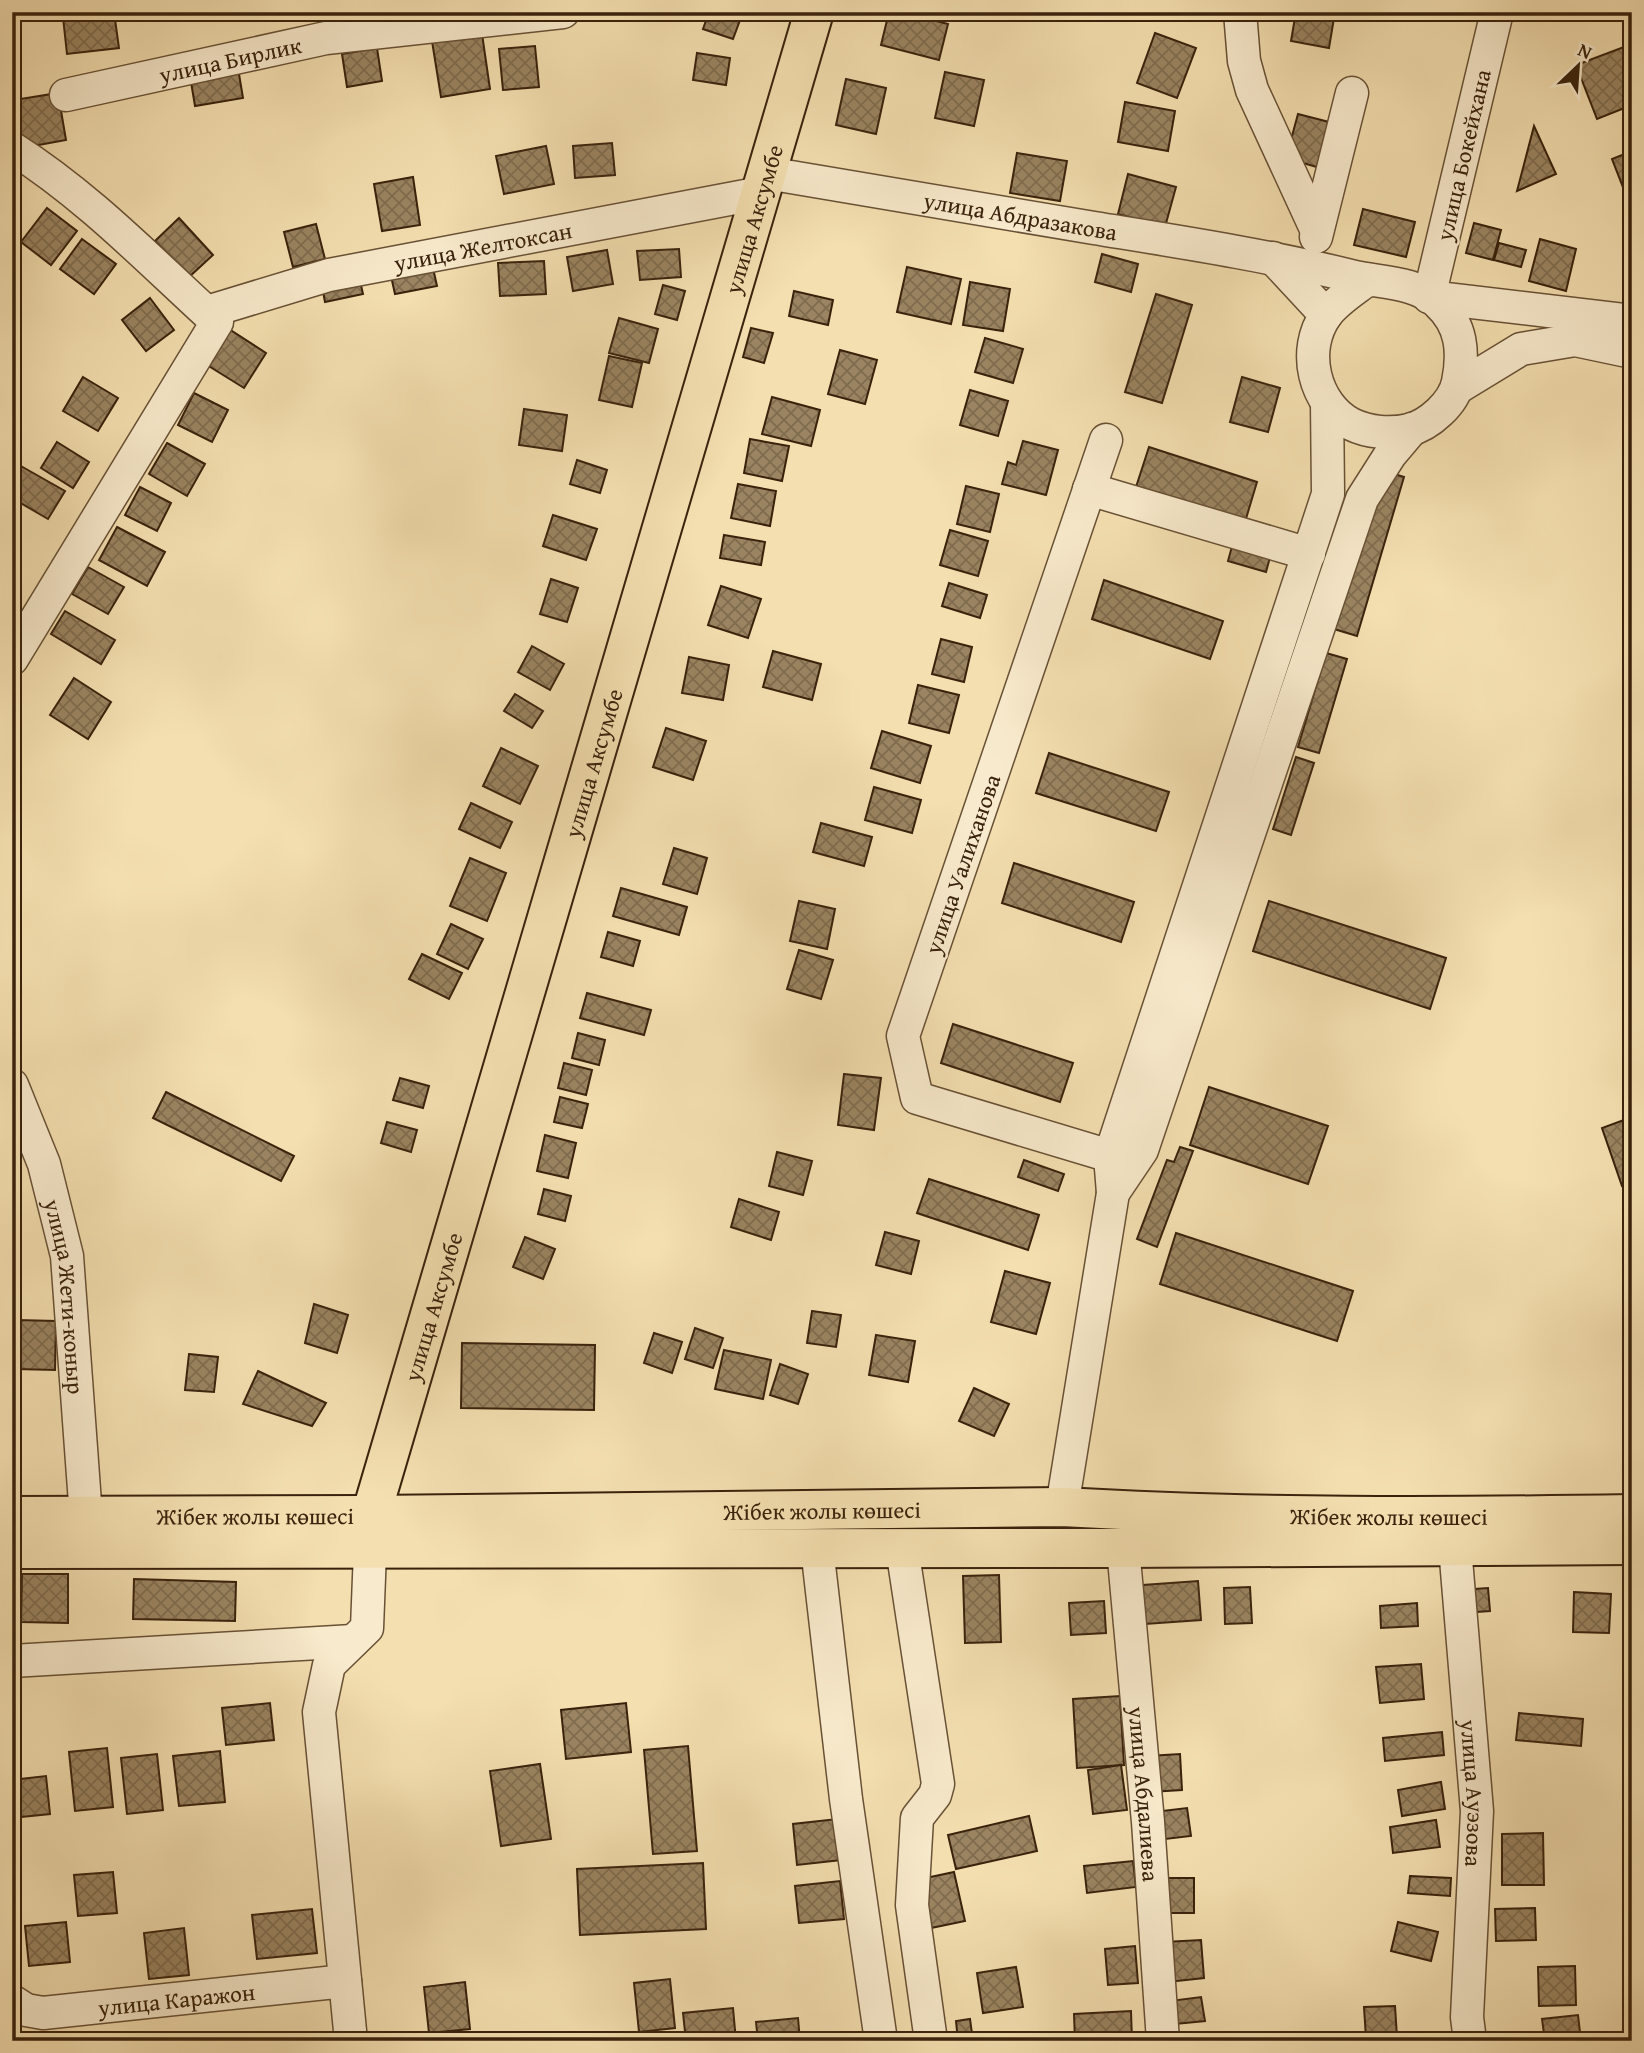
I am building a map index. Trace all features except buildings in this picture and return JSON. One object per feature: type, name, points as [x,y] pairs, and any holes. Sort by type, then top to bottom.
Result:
[{"type":"main road","name":"улица Аксумбе","points":[[370,1531],[814,12]]},
{"type":"main road","name":"Жібек жолы көшесі","points":[[12,1549],[370,1531],[1062,1507],[1452,1517],[1632,1514]]},
{"type":"main road","name":"Жібек жолы көшесі","points":[[12,1516],[817,1548],[1632,1545]]},
{"type":"street","name":"улица Бирлик","points":[[66,95],[329,25],[563,12]]},
{"type":"street","points":[[1240,12],[1244,61],[1252,90],[1317,231]]},
{"type":"street","name":"улица Бокейхана","points":[[1429,297],[1497,12]]},
{"type":"street","points":[[1309,266],[1352,93]]},
{"type":"street","points":[[12,148],[41,166],[118,230],[218,322],[12,659]]},
{"type":"street","name":"улица Абдразакова","points":[[764,183],[1273,258],[1367,280]]},
{"type":"street","name":"улица Желтоксан","points":[[207,313],[329,275],[764,183]]},
{"type":"street","points":[[1273,258],[1326,315]]},
{"type":"street","points":[[1412,429],[1381,433],[1351,424],[1327,403],[1314,375],[1314,344],[1326,315],[1367,280],[1410,286],[1437,302],[1456,327],[1463,357],[1457,388]]},
{"type":"street","points":[[1429,297],[1632,321]]},
{"type":"street","points":[[1113,1193],[1142,1150],[1362,499],[1390,454],[1412,429],[1439,413],[1457,388],[1521,349],[1575,340],[1632,352]]},
{"type":"street","points":[[1062,1507],[1113,1193],[1110,1156],[1328,494],[1327,403]]},
{"type":"street","name":"улица Уалиханова","points":[[1106,440],[903,1035],[917,1098],[1110,1156]]},
{"type":"street","points":[[1089,489],[1309,554]]},
{"type":"street","name":"улица Жети-коныр","points":[[12,1085],[44,1164],[66,1256],[86,1517]]},
{"type":"street","points":[[351,2041],[319,1712],[328,1665],[367,1628],[370,1531]]},
{"type":"street","name":"улица Ауэзова","points":[[1455,1547],[1477,1811],[1467,2017],[1470,2041]]},
{"type":"street","points":[[817,1548],[846,1799],[881,2041]]},
{"type":"street","points":[[902,1548],[938,1784],[934,1795],[918,1818],[912,1905],[931,2041]]},
{"type":"street","name":"улица Абдалиева","points":[[1123,1548],[1148,1822],[1163,2041]]},
{"type":"street","points":[[12,1661],[353,1641]]},
{"type":"street","name":"улица Каражон","points":[[12,2001],[26,2010],[43,2013],[345,1981]]}]
